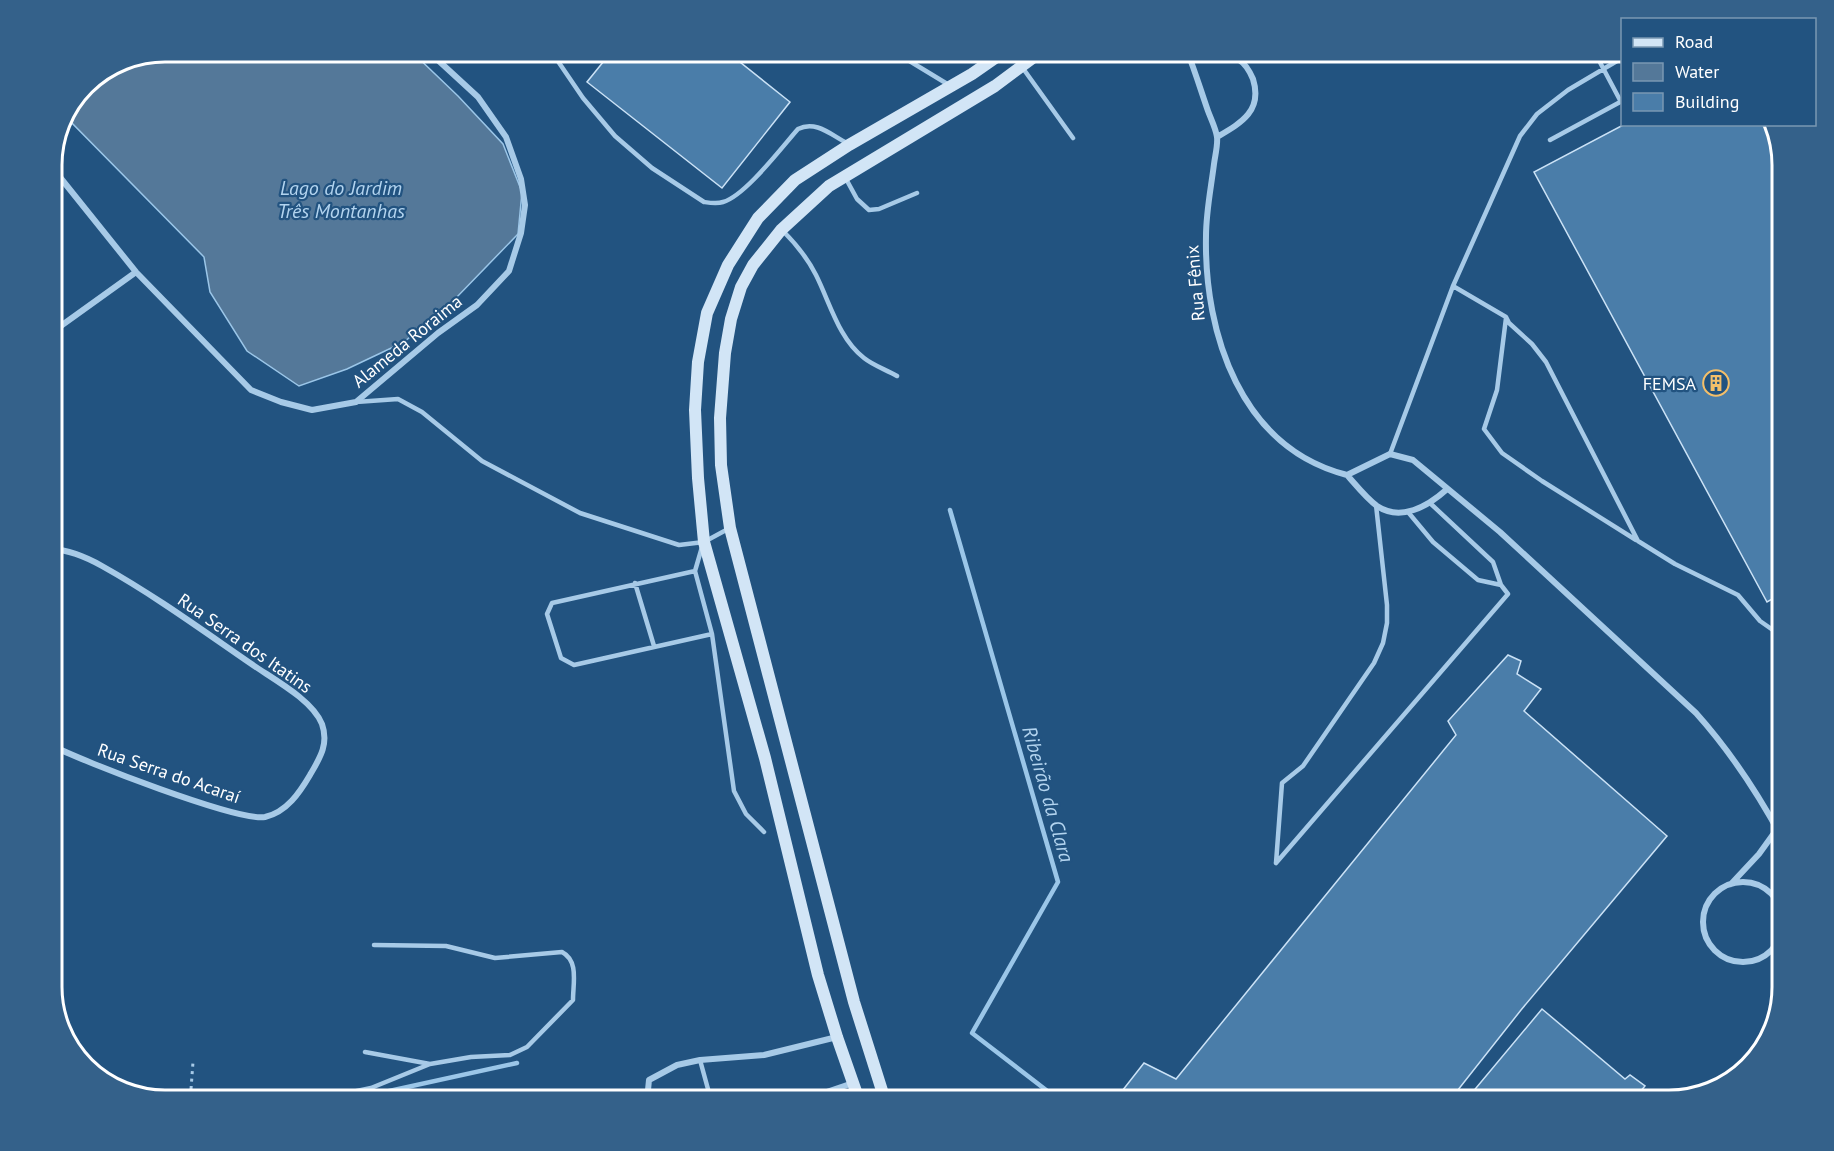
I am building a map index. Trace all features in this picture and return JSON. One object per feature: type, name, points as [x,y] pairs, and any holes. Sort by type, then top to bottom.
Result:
[{"type":"main road","points":[[856,1090],[818,975],[765,758],[704,542],[698,478],[696,410],[698,362],[707,313],[728,264],[758,218],[795,180],[849,145],[951,87],[988,62]]},
{"type":"main road","points":[[882,1090],[862,1029],[730,528],[721,465],[720,418],[725,353],[731,319],[741,287],[753,265],[781,230],[829,186],[994,86],[1027,62]]},
{"type":"street","name":"Alameda Roraima","points":[[62,180],[136,272],[251,390],[281,402],[312,410],[356,402],[438,333],[477,305],[509,272],[521,233],[525,205],[521,179],[506,137],[478,97],[440,62]]},
{"type":"street","name":"Rua Fênix","points":[[1191,62],[1217,137],[1206,234],[1206,283],[1214,326],[1223,356],[1238,387],[1255,413],[1277,437],[1299,455],[1320,467],[1347,475]]},
{"type":"street","name":"Rua Fênix","points":[[1217,137],[1246,118],[1252,110],[1255,99],[1252,78],[1245,65],[1240,62]]},
{"type":"street","points":[[62,325],[136,272]]},
{"type":"street","points":[[1446,489],[1431,504],[1408,512],[1386,511],[1376,505],[1347,475],[1390,453],[1413,460],[1500,532],[1696,713],[1716,736],[1772,821]]},
{"type":"street","name":"Rua Serra dos Itatins","points":[[62,550],[101,565],[157,600],[301,698],[314,712],[325,735],[324,752],[291,803],[278,812]]},
{"type":"street","name":"Rua Serra do Acaraí","points":[[62,749],[153,785],[221,808],[249,816],[265,817],[278,812]]},
{"type":"street","points":[[1772,836],[1759,854],[1731,884],[1709,901],[1704,912],[1703,925],[1706,937],[1716,952],[1732,961],[1757,960],[1772,949]]},
{"type":"street","points":[[1731,884],[1745,882],[1758,886],[1772,895]]},
{"type":"street","points":[[648,1090],[649,1080],[677,1065],[700,1060],[764,1055],[837,1037]]},
{"type":"street","points":[[831,1090],[853,1082]]},
{"type":"lane","points":[[558,62],[583,98],[615,136],[652,168],[704,202],[714,204],[735,197],[748,186],[798,129],[804,126],[819,127],[849,145]]},
{"type":"lane","points":[[911,62],[951,87]]},
{"type":"lane","points":[[1599,62],[1621,99]]},
{"type":"lane","points":[[1390,453],[1452,286],[1520,136],[1537,114],[1568,90],[1615,62]]},
{"type":"lane","points":[[1022,66],[1073,138]]},
{"type":"lane","points":[[1550,140],[1621,102]]},
{"type":"lane","points":[[844,177],[857,199],[869,210],[879,209],[917,193]]},
{"type":"lane","points":[[781,230],[797,246],[815,273],[841,330],[850,344],[865,359],[897,376]]},
{"type":"lane","points":[[1452,286],[1506,317],[1546,362],[1638,541]]},
{"type":"lane","points":[[1506,317],[1497,390],[1484,429],[1502,453],[1542,481],[1675,564],[1738,595],[1760,621],[1772,630]]},
{"type":"lane","points":[[356,402],[398,399],[422,412],[482,461],[580,513],[679,545],[704,542],[730,528]]},
{"type":"lane","points":[[1376,505],[1388,605],[1383,643],[1374,663],[1303,766],[1282,783],[1276,863],[1509,594],[1501,585],[1493,562],[1431,504]]},
{"type":"lane","points":[[1408,512],[1433,542],[1478,580],[1501,585]]},
{"type":"lane","points":[[704,542],[695,571],[712,634],[734,791],[746,814],[764,831]]},
{"type":"lane","points":[[695,571],[552,603],[547,614],[561,658],[574,665],[712,634]]},
{"type":"lane","points":[[635,583],[654,646]]},
{"type":"lane","points":[[362,1090],[430,1065],[471,1057],[510,1055],[527,1047],[573,1000],[574,963],[562,952],[495,958],[446,946],[374,945]]},
{"type":"lane","points":[[365,1052],[430,1065]]},
{"type":"lane","points":[[700,1060],[708,1090]]},
{"type":"path","points":[[191,1090],[193,1062]]},
{"type":"water","name":"Lago do Jardim Três Montanhas","points":[[164,62],[422,62],[503,144],[522,192],[518,234],[455,299],[404,342],[347,369],[299,386],[247,351],[210,292],[204,257],[71,122],[83,102],[97,87],[113,75],[131,67],[144,63]]},
{"type":"building","points":[[603,62],[740,62],[790,102],[722,188],[587,82]]},
{"type":"building","name":"FEMSA","points":[[1621,126],[1765,126],[1772,158],[1772,599],[1767,602],[1534,172]]},
{"type":"building","points":[[1508,655],[1521,661],[1517,674],[1541,689],[1524,711],[1667,836],[1521,1010],[1458,1090],[1123,1090],[1144,1063],[1176,1079],[1456,735],[1448,721]]},
{"type":"building","points":[[1542,1009],[1625,1079],[1630,1075],[1645,1086],[1642,1090],[1474,1090]]},
{"type":"waterway","name":"Ribeirão da Clara","points":[[950,510],[1058,882],[972,1033],[1046,1090]]},
{"type":"waterway","points":[[394,1090],[517,1063]]},
{"type":"place","name":"FEMSA","points":[[1716,383]]}]
